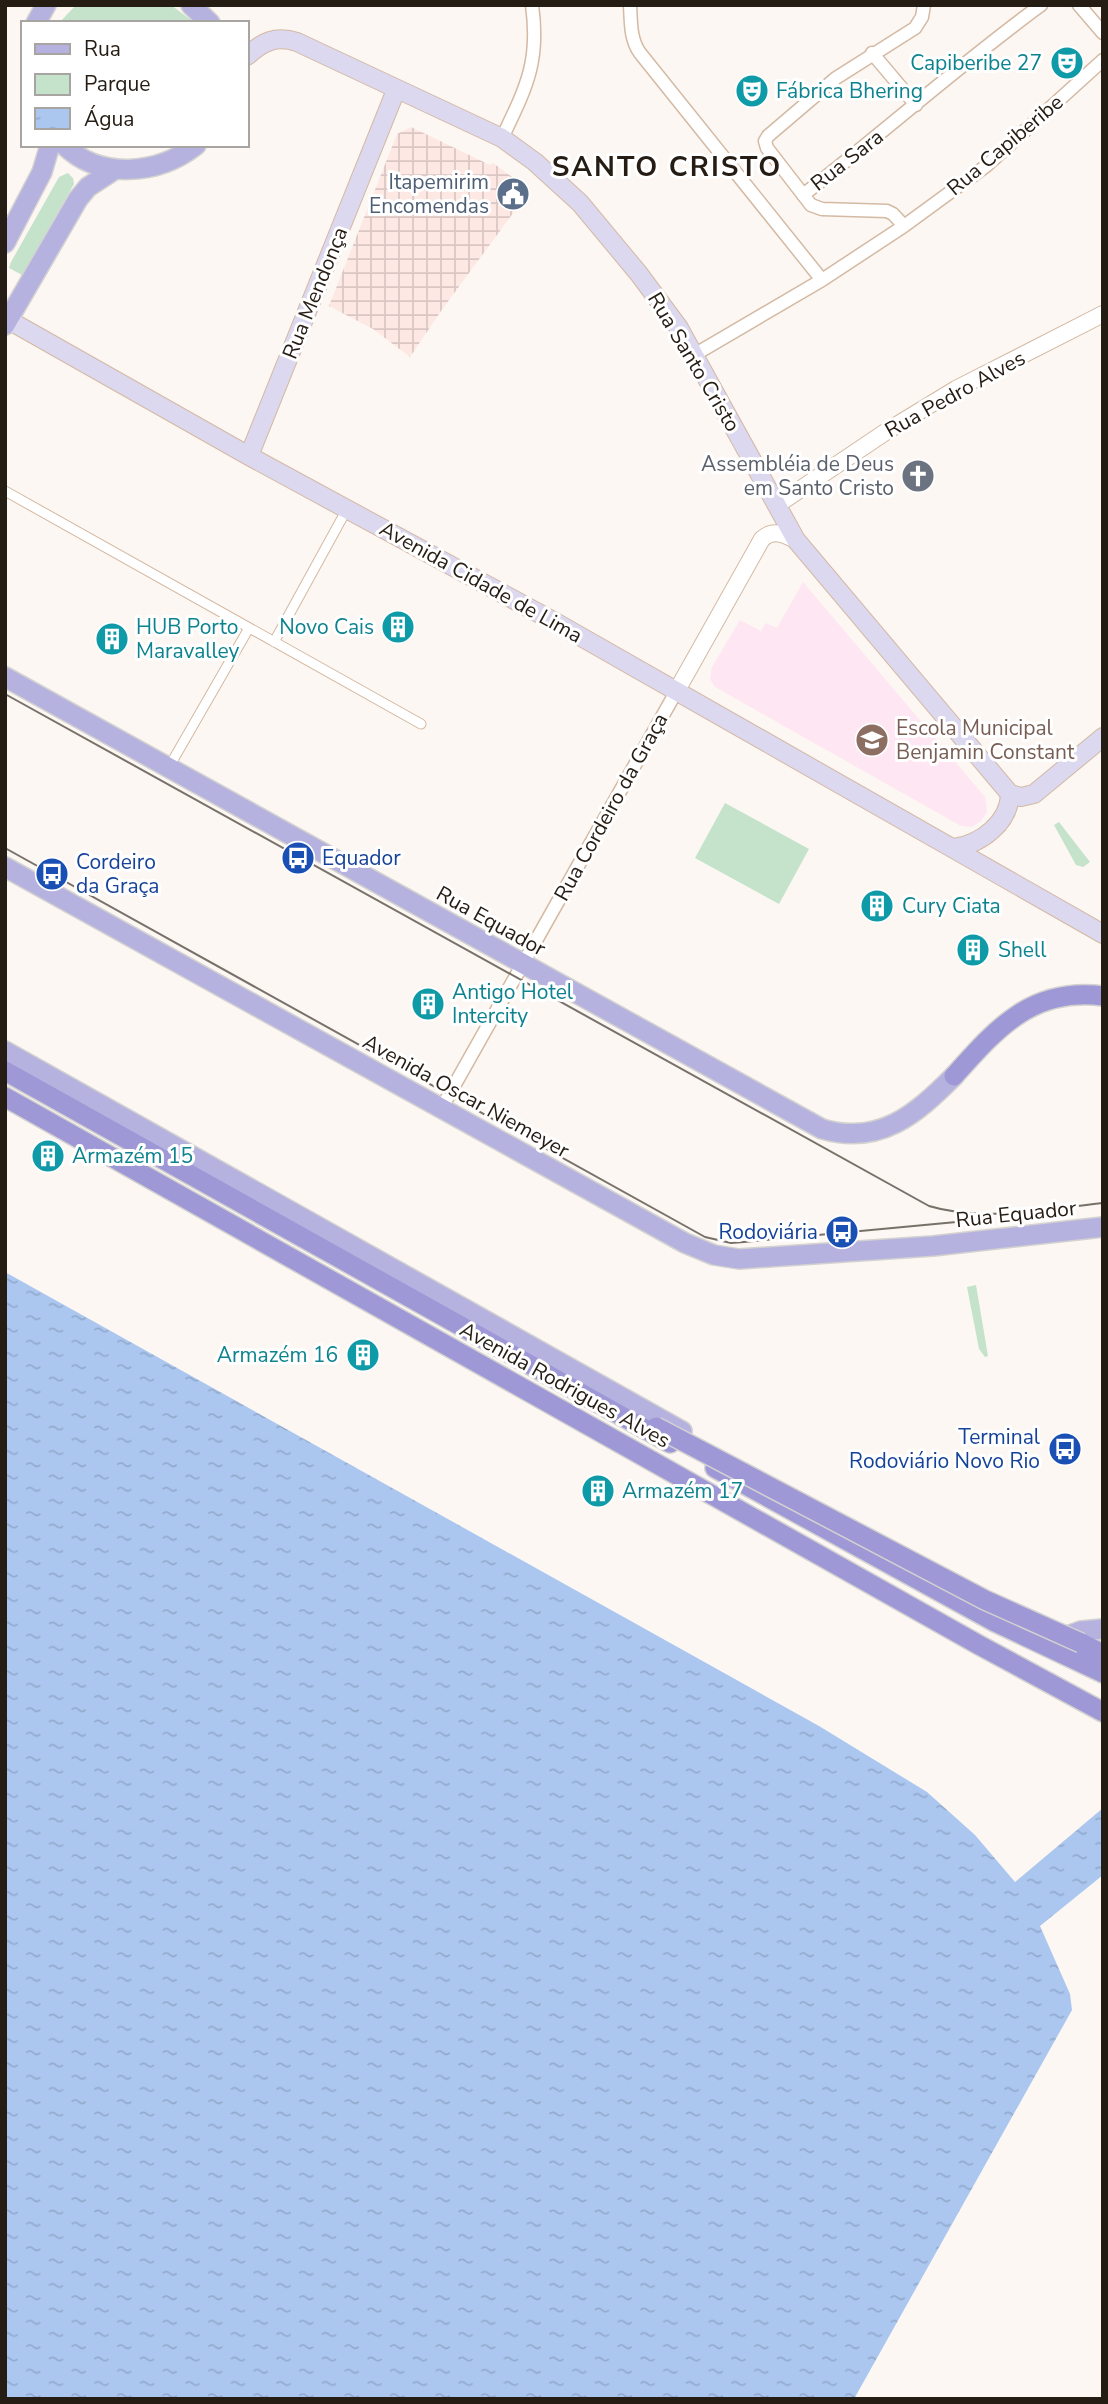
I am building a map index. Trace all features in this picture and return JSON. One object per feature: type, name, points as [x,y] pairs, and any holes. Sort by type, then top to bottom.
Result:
[{"type":"highway","points":[[954,1076],[999,1027],[1020,1012],[1054,998],[1084,994],[1103,996]]},
{"type":"highway","name":"Avenida Rodrigues Alves","points":[[5,1071],[929,1588],[995,1622],[1100,1665]]},
{"type":"highway","name":"Avenida Rodrigues Alves","points":[[5,1097],[979,1645],[1103,1712]]},
{"type":"highway","points":[[551,1377],[656,1427],[985,1600],[1100,1665]]},
{"type":"main road","points":[[37,21],[46,5]]},
{"type":"main road","name":"Rua Santo Cristo","points":[[248,55],[267,41],[278,38],[289,40],[502,138],[535,162],[580,203],[667,311],[796,540],[1010,794]]},
{"type":"main road","name":"Rua Mendonça","points":[[249,456],[396,90]]},
{"type":"main road","points":[[5,243],[42,172],[49,147]]},
{"type":"main road","points":[[66,147],[84,161],[114,170],[139,169],[161,163],[192,147]]},
{"type":"main road","points":[[6,321],[78,199],[88,187],[114,170]]},
{"type":"main road","name":"Avenida Cidade de Lima","points":[[6,321],[555,622],[1103,934]]},
{"type":"main road","name":"Rua Equador","points":[[5,677],[814,1125],[848,1135],[862,1134],[901,1121],[928,1102],[954,1076]]},
{"type":"main road","points":[[954,848],[971,845],[989,832],[1007,810],[1010,794],[1021,797],[1034,794],[1103,737]]},
{"type":"main road","name":"Avenida Oscar Niemeyer","points":[[5,867],[685,1243],[714,1255],[739,1259],[933,1246]]},
{"type":"main road","name":"Avenida Rodrigues Alves","points":[[5,1051],[986,1604],[1035,1629],[1048,1643],[1100,1665]]},
{"type":"main road","name":"Rua Equador","points":[[933,1246],[1103,1227]]},
{"type":"main road","points":[[1048,1643],[1081,1631],[1103,1629]]},
{"type":"street","points":[[502,138],[523,95],[535,52],[532,5]]},
{"type":"street","points":[[630,5],[632,35],[640,53],[822,280]]},
{"type":"street","points":[[803,195],[767,148],[766,138],[836,78],[915,28],[922,17],[924,5]]},
{"type":"street","name":"Rua Sara","points":[[904,226],[890,212],[818,208],[811,205],[803,195],[1041,5]]},
{"type":"street","points":[[1079,5],[1103,33]]},
{"type":"street","points":[[873,53],[916,105]]},
{"type":"street","name":"Rua Capiberibe","points":[[904,226],[986,166],[1103,60]]},
{"type":"street","points":[[694,355],[822,280],[904,226]]},
{"type":"street","name":"Rua Pedro Alves","points":[[777,505],[935,401],[1103,314]]},
{"type":"street","points":[[5,491],[421,724]]},
{"type":"street","points":[[274,642],[348,509]]},
{"type":"street","name":"Rua Cordeiro da Graça","points":[[442,1109],[762,539],[776,533],[796,540]]},
{"type":"street","points":[[168,768],[249,628]]},
{"type":"shaded area","points":[[411,127],[490,165],[493,163],[530,190],[410,357],[373,329],[329,306],[397,134]]},
{"type":"shaded area","name":"Escola Municipal Benjamin Constant","points":[[803,582],[985,797],[987,812],[981,821],[972,827],[961,826],[715,687],[710,679],[712,667],[740,620],[761,631],[766,623],[777,628]]},
{"type":"green space","points":[[76,5],[171,5],[192,21],[61,21]]},
{"type":"green space","points":[[68,173],[74,184],[22,275],[9,268],[11,262],[59,177]]},
{"type":"green space","points":[[725,803],[809,849],[779,904],[695,858]]},
{"type":"green space","points":[[1059,822],[1090,862],[1083,867],[1076,865],[1054,825]]},
{"type":"green space","points":[[976,1285],[988,1356],[985,1357],[979,1349],[967,1287]]},
{"type":"water","points":[[5,1272],[819,1726],[927,1792],[975,1835],[1015,1882],[1103,1808],[1103,1875],[1040,1926],[1070,1994],[1072,2010],[854,2399],[5,2399]]},
{"type":"tram line","points":[[5,694],[929,1206],[949,1211],[993,1214],[1103,1203]]},
{"type":"tram line","points":[[5,848],[705,1237],[731,1243],[967,1221]]},
{"type":"place","name":"Capiberibe 27","points":[[1067,63]]},
{"type":"place","name":"Fábrica Bhering","points":[[752,91]]},
{"type":"place","name":"Itapemirim Encomendas","points":[[513,194]]},
{"type":"place","name":"Assembléia de Deus em Santo Cristo","points":[[918,476]]},
{"type":"place","name":"Novo Cais","points":[[398,627]]},
{"type":"place","name":"HUB Porto Maravalley","points":[[112,639]]},
{"type":"place","name":"Escola Municipal Benjamin Constant","points":[[872,740]]},
{"type":"place","name":"Equador","points":[[298,858]]},
{"type":"place","name":"Cordeiro da Graça","points":[[52,874]]},
{"type":"place","name":"Cury Ciata","points":[[877,906]]},
{"type":"place","name":"Shell","points":[[973,950]]},
{"type":"place","name":"Antigo Hotel Intercity","points":[[428,1004]]},
{"type":"place","name":"Armazém 15","points":[[48,1156]]},
{"type":"place","name":"Rodoviária","points":[[842,1232]]},
{"type":"place","name":"Armazém 16","points":[[363,1355]]},
{"type":"place","name":"Terminal Rodoviário Novo Rio","points":[[1065,1449]]},
{"type":"place","name":"Armazém 17","points":[[598,1491]]},
{"type":"district","name":"SANTO CRISTO","points":[[667,167]]}]
